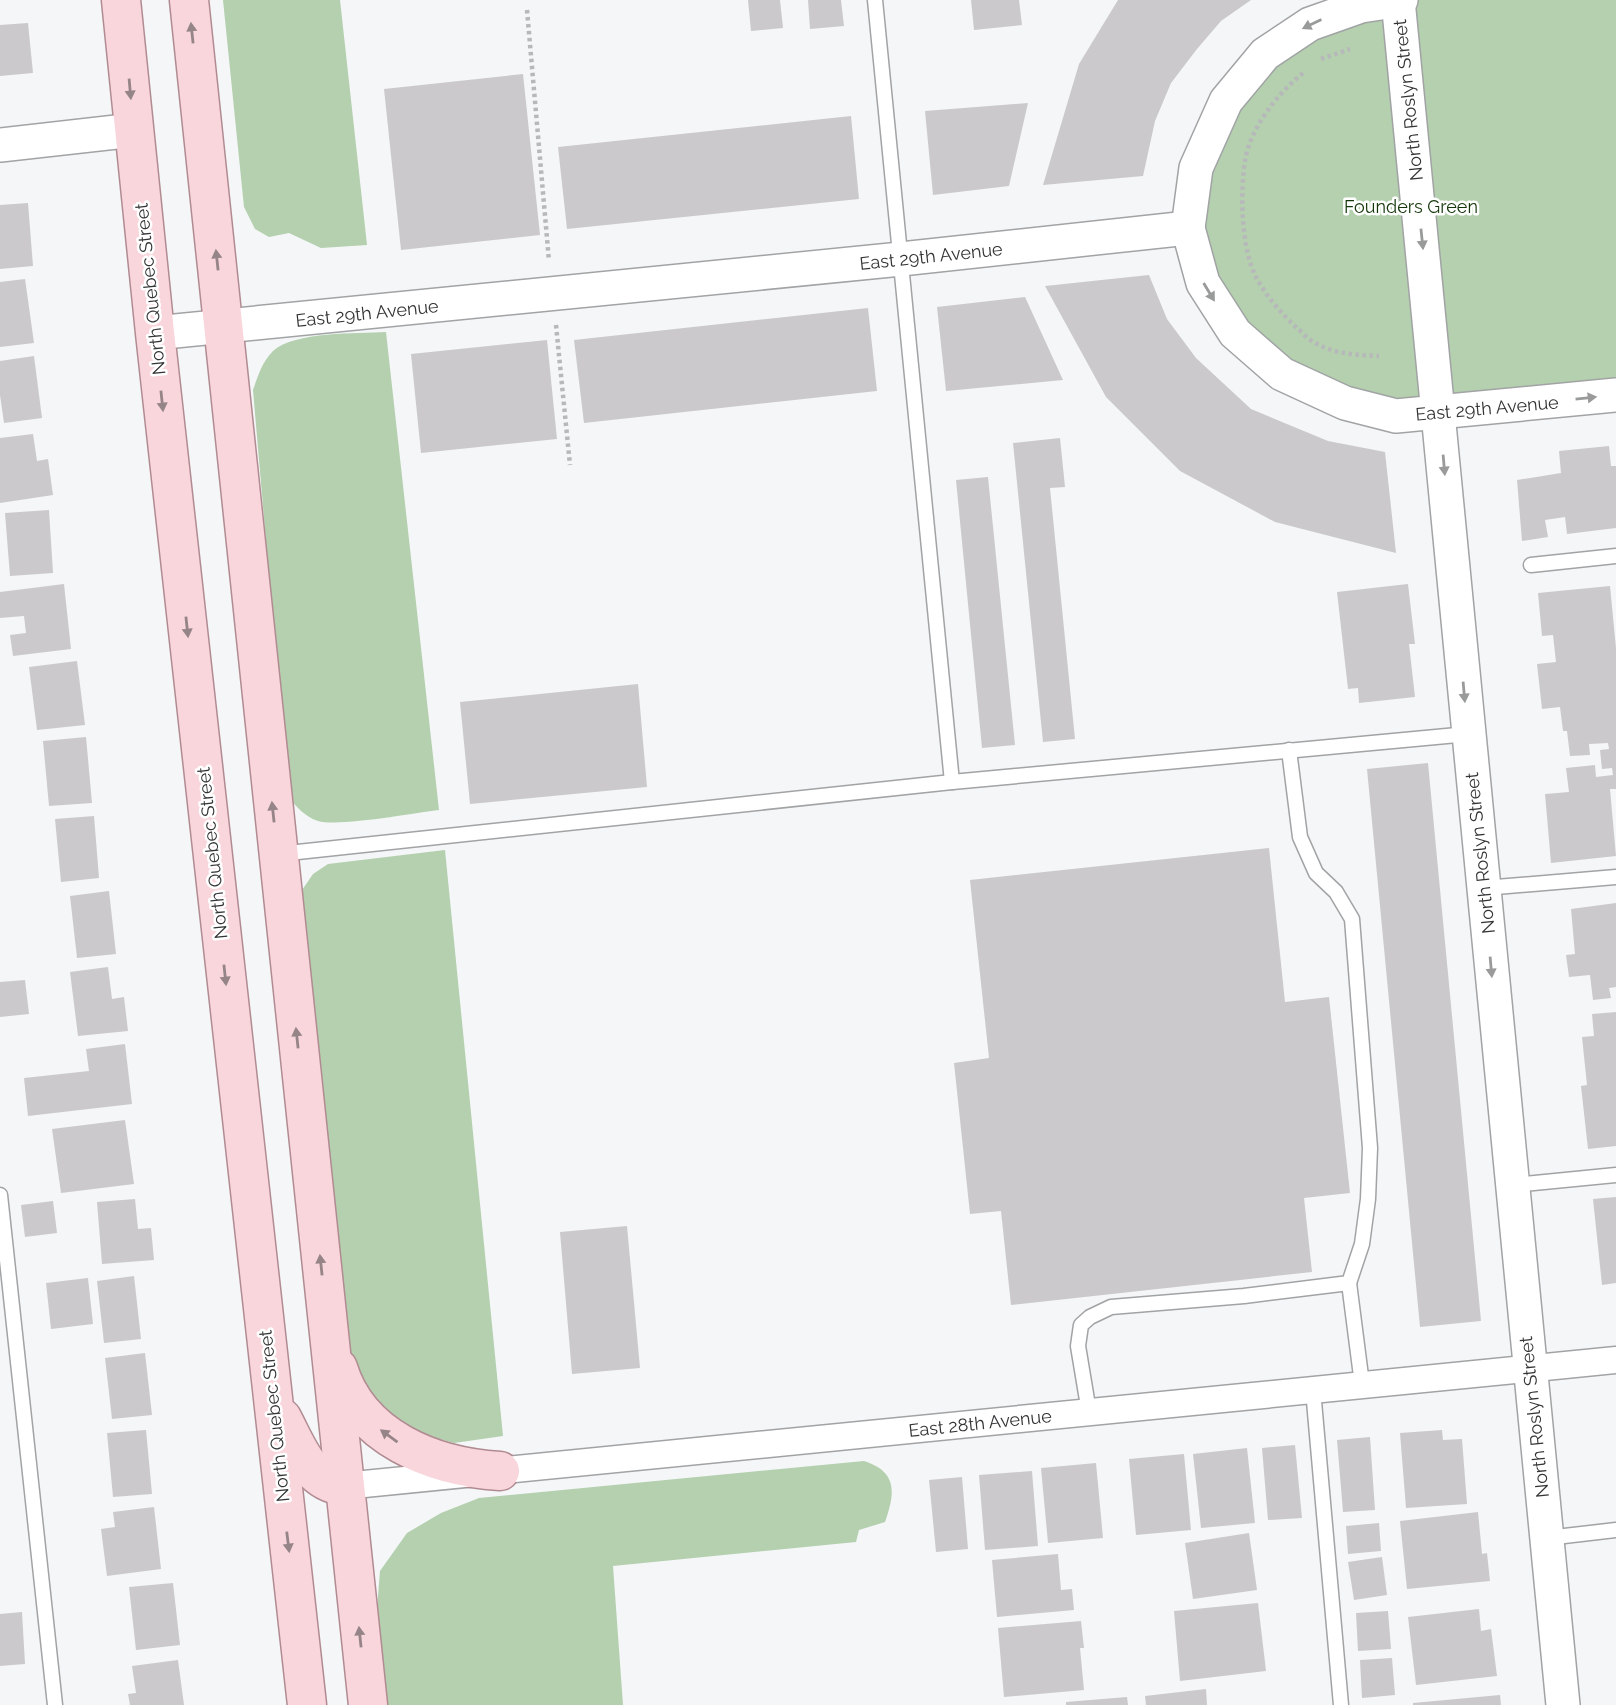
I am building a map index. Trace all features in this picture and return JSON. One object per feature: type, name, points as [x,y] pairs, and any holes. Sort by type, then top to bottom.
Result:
[{"type":"main road","name":"North Quebec Street","points":[[121,0],[155,333],[307,1705]]},
{"type":"main road","points":[[189,0],[368,1705]]},
{"type":"main road","points":[[326,1313],[348,1394],[371,1422],[399,1443],[440,1461],[500,1471]]},
{"type":"main road","points":[[272,1401],[307,1465],[326,1482],[344,1486]]},
{"type":"street","points":[[1188,228],[1196,168],[1200,157],[1226,101],[1265,54],[1310,24],[1361,6],[1399,0]]},
{"type":"street","name":"North Roslyn Street","points":[[1399,0],[1563,1705]]},
{"type":"street","points":[[0,145],[134,130]]},
{"type":"street","name":"East 29th Avenue","points":[[155,333],[1188,228],[1203,283],[1235,333],[1282,374],[1335,400],[1396,416],[1616,395]]},
{"type":"street","name":"East 28th Avenue","points":[[344,1486],[1616,1360]]},
{"type":"lane","points":[[875,0],[953,782]]},
{"type":"lane","points":[[1531,565],[1616,556]]},
{"type":"lane","points":[[278,854],[953,782],[1468,734]]},
{"type":"lane","points":[[1289,750],[1300,837],[1316,873],[1336,891],[1352,919],[1370,1148],[1368,1199],[1362,1244],[1349,1283],[1362,1384]]},
{"type":"lane","points":[[1483,888],[1616,877]]},
{"type":"lane","points":[[1512,1185],[1616,1175]]},
{"type":"lane","points":[[0,1195],[55,1705]]},
{"type":"lane","points":[[1089,1412],[1078,1346],[1081,1325],[1090,1317],[1111,1307],[1244,1296],[1349,1283]]},
{"type":"lane","points":[[1313,1390],[1341,1705]]},
{"type":"lane","points":[[1546,1538],[1616,1530]]},
{"type":"path","points":[[527,10],[570,465]]},
{"type":"path","points":[[1318,60],[1350,49]]},
{"type":"path","points":[[1309,68],[1291,83],[1262,118],[1245,159],[1243,198],[1246,243],[1256,276],[1262,286],[1282,314],[1312,341],[1350,355],[1379,356]]},
{"type":"green space","points":[[223,0],[340,0],[367,245],[321,248],[289,233],[269,237],[255,229],[244,207]]},
{"type":"green space","name":"Founders Green","points":[[1401,0],[1616,0],[1616,395],[1396,416],[1282,374],[1203,283],[1196,168],[1226,101],[1310,24]]},
{"type":"green space","points":[[386,332],[439,810],[359,821],[318,821],[301,811],[288,797],[253,390],[266,360],[273,351],[283,345],[311,337]]},
{"type":"green space","points":[[445,850],[503,1436],[454,1443],[420,1434],[388,1420],[359,1382],[348,1348],[298,896],[313,874],[328,864]]},
{"type":"green space","points":[[864,1461],[883,1471],[888,1477],[892,1493],[885,1522],[859,1530],[856,1542],[613,1566],[623,1705],[383,1705],[376,1622],[380,1571],[407,1533],[441,1513],[479,1498]]},
{"type":"building","points":[[748,0],[780,0],[783,28],[751,31]]},
{"type":"building","points":[[808,0],[841,0],[844,26],[810,29]]},
{"type":"building","points":[[971,0],[1019,0],[1022,25],[974,30]]},
{"type":"building","points":[[1118,0],[1251,0],[1221,21],[1171,83],[1155,121],[1143,176],[1043,185],[1079,64]]},
{"type":"building","points":[[28,23],[33,73],[0,76],[0,25]]},
{"type":"building","points":[[523,74],[540,235],[401,250],[384,89]]},
{"type":"building","points":[[1028,103],[1009,186],[933,195],[925,111]]},
{"type":"building","points":[[851,116],[859,199],[567,229],[558,147]]},
{"type":"building","points":[[28,203],[33,266],[0,269],[0,205]]},
{"type":"building","points":[[1149,275],[1167,319],[1196,358],[1251,409],[1328,441],[1385,452],[1396,553],[1275,522],[1180,471],[1106,397],[1045,286]]},
{"type":"building","points":[[25,279],[34,343],[0,347],[0,282]]},
{"type":"building","points":[[1025,297],[1063,380],[946,391],[937,307]]},
{"type":"building","points":[[868,308],[877,391],[584,423],[574,340]]},
{"type":"building","points":[[547,340],[557,439],[421,453],[411,354]]},
{"type":"building","points":[[34,356],[42,418],[4,423],[0,395],[0,361]]},
{"type":"building","points":[[33,434],[37,461],[48,459],[53,495],[0,503],[0,438]]},
{"type":"building","points":[[1060,438],[1065,487],[1050,488],[1075,739],[1043,742],[1013,443]]},
{"type":"building","points":[[1609,446],[1611,466],[1616,466],[1616,528],[1567,534],[1565,517],[1545,520],[1548,537],[1522,541],[1517,480],[1561,473],[1559,451]]},
{"type":"building","points":[[988,477],[1015,745],[982,748],[956,480]]},
{"type":"building","points":[[49,510],[53,573],[10,576],[5,513]]},
{"type":"building","points":[[64,584],[71,649],[13,656],[10,635],[26,633],[24,616],[0,618],[0,592]]},
{"type":"building","points":[[1408,584],[1415,644],[1409,644],[1415,697],[1359,703],[1358,688],[1348,689],[1337,592]]},
{"type":"building","points":[[1610,586],[1616,648],[1616,789],[1610,789],[1616,856],[1551,863],[1545,794],[1569,792],[1566,768],[1595,765],[1596,777],[1613,775],[1612,768],[1602,769],[1600,750],[1609,749],[1608,743],[1589,744],[1590,755],[1570,756],[1560,707],[1542,709],[1537,664],[1556,662],[1553,635],[1542,636],[1538,593]]},
{"type":"building","points":[[77,661],[85,725],[37,730],[29,667]]},
{"type":"building","points":[[638,684],[647,787],[470,804],[460,702]]},
{"type":"building","points":[[86,737],[92,803],[49,806],[43,741]]},
{"type":"building","points":[[1428,763],[1481,1321],[1420,1327],[1367,769]]},
{"type":"building","points":[[94,816],[99,878],[61,882],[55,819]]},
{"type":"building","points":[[1269,848],[1285,1002],[1329,997],[1350,1193],[1304,1198],[1312,1272],[1011,1305],[1001,1211],[970,1214],[954,1063],[989,1058],[970,880]]},
{"type":"building","points":[[109,891],[116,954],[77,958],[70,896]]},
{"type":"building","points":[[1616,903],[1616,987],[1609,988],[1611,998],[1593,1000],[1590,975],[1569,977],[1566,955],[1575,954],[1571,909]]},
{"type":"building","points":[[108,967],[112,999],[124,997],[128,1031],[78,1036],[70,972]]},
{"type":"building","points":[[25,980],[29,1014],[0,1017],[0,982]]},
{"type":"building","points":[[1616,1012],[1616,1146],[1588,1149],[1581,1086],[1587,1085],[1582,1037],[1594,1036],[1592,1014]]},
{"type":"building","points":[[125,1044],[132,1104],[28,1116],[24,1078],[89,1071],[86,1049]]},
{"type":"building","points":[[125,1120],[134,1184],[61,1193],[52,1129]]},
{"type":"building","points":[[1616,1197],[1616,1283],[1602,1285],[1593,1199]]},
{"type":"building","points":[[135,1199],[138,1229],[151,1228],[154,1260],[102,1264],[97,1202]]},
{"type":"building","points":[[53,1201],[57,1233],[25,1237],[21,1205]]},
{"type":"building","points":[[627,1226],[640,1368],[572,1374],[560,1232]]},
{"type":"building","points":[[134,1276],[141,1339],[104,1343],[97,1281]]},
{"type":"building","points":[[88,1278],[93,1324],[51,1329],[46,1283]]},
{"type":"building","points":[[145,1353],[152,1415],[112,1419],[105,1358]]},
{"type":"building","points":[[146,1430],[152,1494],[113,1497],[107,1433]]},
{"type":"building","points":[[1442,1430],[1443,1440],[1462,1439],[1467,1504],[1406,1508],[1400,1433]]},
{"type":"building","points":[[1370,1437],[1375,1510],[1343,1512],[1337,1440]]},
{"type":"building","points":[[1295,1445],[1302,1518],[1268,1520],[1262,1448]]},
{"type":"building","points":[[1247,1448],[1255,1523],[1201,1528],[1193,1454]]},
{"type":"building","points":[[1184,1454],[1191,1530],[1136,1535],[1129,1459]]},
{"type":"building","points":[[1096,1463],[1103,1538],[1048,1543],[1041,1468]]},
{"type":"building","points":[[1032,1471],[1038,1546],[985,1550],[979,1475]]},
{"type":"building","points":[[962,1477],[968,1549],[936,1552],[929,1480]]},
{"type":"building","points":[[154,1507],[161,1569],[107,1576],[101,1529],[115,1527],[113,1512]]},
{"type":"building","points":[[1478,1512],[1482,1554],[1487,1553],[1490,1581],[1407,1589],[1400,1521]]},
{"type":"building","points":[[1379,1523],[1381,1551],[1348,1554],[1346,1526]]},
{"type":"building","points":[[1249,1533],[1257,1590],[1193,1599],[1185,1543]]},
{"type":"building","points":[[1058,1554],[1061,1590],[1072,1589],[1074,1610],[997,1617],[992,1560]]},
{"type":"building","points":[[1382,1557],[1387,1595],[1354,1600],[1348,1562]]},
{"type":"building","points":[[173,1583],[180,1645],[136,1650],[129,1587]]},
{"type":"building","points":[[1258,1603],[1266,1671],[1180,1681],[1174,1611]]},
{"type":"building","points":[[1479,1609],[1481,1631],[1491,1629],[1497,1676],[1416,1685],[1408,1617]]},
{"type":"building","points":[[1388,1611],[1391,1649],[1358,1651],[1356,1613]]},
{"type":"building","points":[[22,1612],[25,1664],[0,1666],[0,1614]]},
{"type":"building","points":[[1081,1621],[1084,1648],[1080,1648],[1084,1690],[1004,1697],[998,1628]]},
{"type":"building","points":[[1392,1658],[1395,1695],[1362,1698],[1360,1660]]},
{"type":"building","points":[[178,1660],[184,1705],[130,1705],[128,1694],[136,1693],[132,1666]]},
{"type":"building","points":[[1206,1689],[1207,1705],[1146,1705],[1145,1696]]},
{"type":"building","points":[[1500,1695],[1501,1705],[1413,1705],[1413,1703]]},
{"type":"building","points":[[1127,1697],[1128,1705],[1066,1705],[1066,1702]]}]
